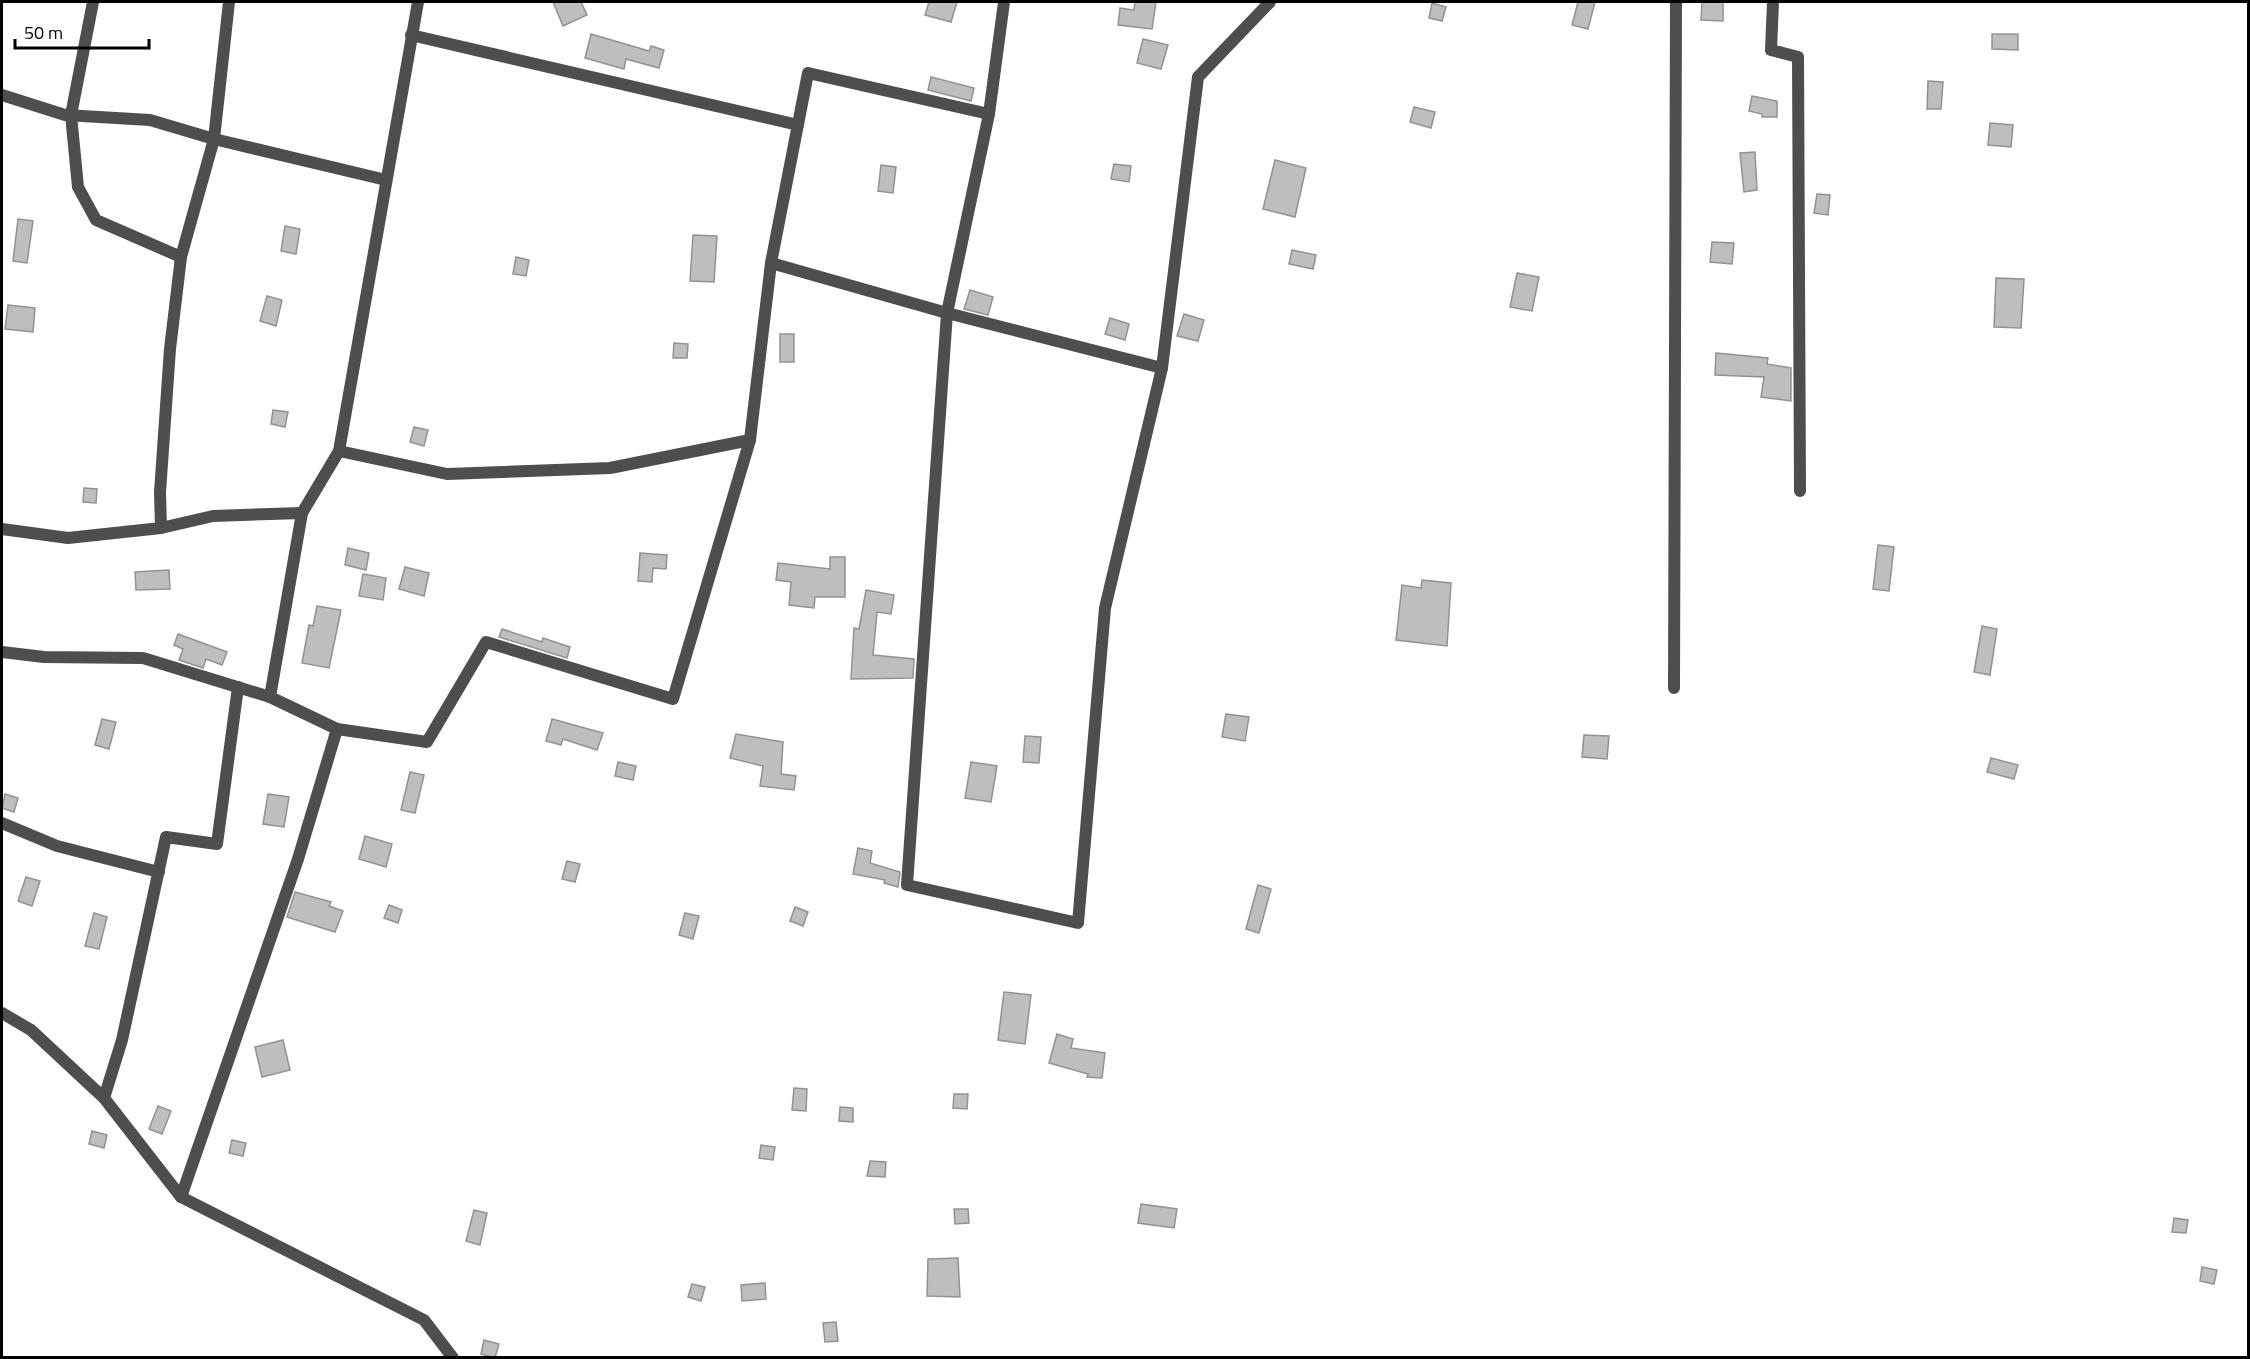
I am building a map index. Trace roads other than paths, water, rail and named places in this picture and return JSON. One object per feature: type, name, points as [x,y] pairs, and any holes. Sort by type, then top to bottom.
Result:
[{"type":"street","points":[[93,2],[71,115],[78,187],[96,220],[181,257]]},
{"type":"street","points":[[161,528],[160,492],[169,361],[181,257],[214,139],[229,2]]},
{"type":"street","points":[[270,697],[302,513],[339,451],[418,2]]},
{"type":"street","points":[[1004,2],[989,114],[947,313],[907,885],[1078,923],[1105,608],[1162,368],[1198,77],[1270,2]]},
{"type":"street","points":[[1674,688],[1676,2]]},
{"type":"street","points":[[1773,2],[1771,50],[1798,57],[1800,491]]},
{"type":"street","points":[[411,35],[798,125]]},
{"type":"street","points":[[2,652],[44,657],[143,658],[270,697],[338,729],[427,742],[486,642],[673,699],[750,440],[771,263],[808,73],[989,114]]},
{"type":"street","points":[[2,94],[71,115],[150,120],[214,139],[386,180]]},
{"type":"street","points":[[771,263],[947,313],[1162,368]]},
{"type":"street","points":[[339,451],[447,474],[610,468],[750,440]]},
{"type":"street","points":[[2,529],[68,538],[161,528],[213,516],[302,513]]},
{"type":"street","points":[[104,1098],[122,1040],[166,837],[217,844],[238,687]]},
{"type":"street","points":[[181,1197],[298,859],[338,729]]},
{"type":"street","points":[[2,822],[57,846],[159,872]]},
{"type":"street","points":[[2,1013],[31,1030],[104,1098],[181,1197],[424,1320],[453,1358]]}]
